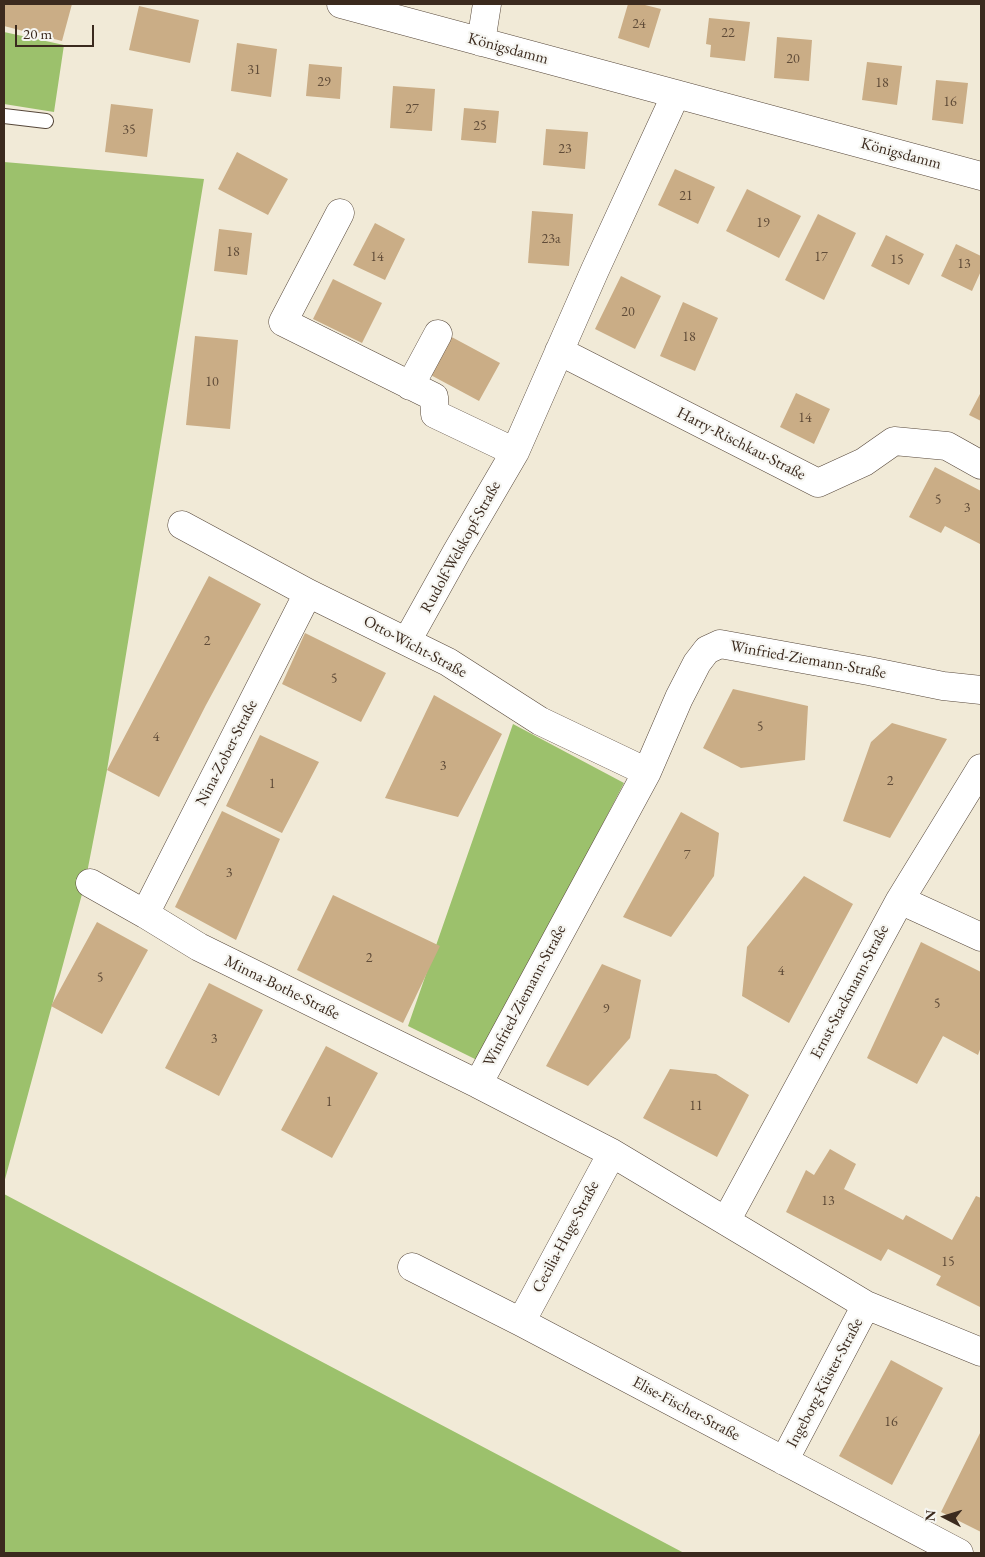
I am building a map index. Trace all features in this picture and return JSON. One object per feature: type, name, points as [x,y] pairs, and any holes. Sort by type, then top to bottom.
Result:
[{"type":"street","name":"Königsdamm","points":[[341,4],[981,176]]},
{"type":"street","points":[[481,42],[487,4]]},
{"type":"street","name":"Rudolf-Welskopf-Straße","points":[[407,641],[515,452],[595,270],[676,94]]},
{"type":"street","points":[[340,213],[283,322],[434,397],[435,414],[515,452]]},
{"type":"street","points":[[410,386],[438,334]]},
{"type":"street","name":"Harry-Rischkau-Straße","points":[[559,351],[818,483],[864,462],[894,441],[947,446],[981,465]]},
{"type":"street","name":"Otto-Wicht-Straße","points":[[182,524],[308,593],[407,641],[463,671],[540,721],[646,772]]},
{"type":"street","name":"Nina-Zober-Straße","points":[[145,914],[308,593]]},
{"type":"street","name":"Winfried-Ziemann-Straße","points":[[981,690],[943,686],[720,644],[707,650],[678,698],[646,772],[478,1084],[612,1153],[866,1305],[981,1352]]},
{"type":"street","name":"Ernst-Stackmann-Straße","points":[[726,1221],[900,900],[981,768]]},
{"type":"street","name":"Minna-Bothe-Straße","points":[[90,883],[199,947],[478,1084]]},
{"type":"street","points":[[900,900],[981,938]]},
{"type":"street","name":"Cecilia-Huge-Straße","points":[[521,1322],[612,1153]]},
{"type":"street","name":"Elise-Fischer-Straße","points":[[412,1267],[521,1322],[959,1553]]},
{"type":"street","name":"Ingeborg-Küster-Straße","points":[[784,1462],[866,1305]]},
{"type":"lane","points":[[4,116],[46,121]]},
{"type":"green space","points":[[4,32],[64,45],[54,112],[4,104]]},
{"type":"green space","points":[[4,162],[204,179],[107,770],[85,883],[4,1183]]},
{"type":"green space","points":[[513,724],[624,783],[479,1061],[408,1026]]},
{"type":"green space","points":[[4,1194],[684,1553],[4,1553]]},
{"type":"building","points":[[4,4],[72,4],[62,41],[4,26]]},
{"type":"building","points":[[628,4],[641,4],[661,9],[649,48],[618,38]]},
{"type":"building","points":[[139,6],[199,20],[190,63],[129,50]]},
{"type":"building","points":[[709,18],[750,22],[745,61],[710,57],[711,45],[706,44]]},
{"type":"building","points":[[777,37],[812,40],[809,81],[774,78]]},
{"type":"building","points":[[237,43],[277,49],[271,97],[231,91]]},
{"type":"building","points":[[867,62],[902,66],[897,105],[862,100]]},
{"type":"building","points":[[309,64],[342,67],[340,99],[306,96]]},
{"type":"building","points":[[936,80],[968,83],[963,124],[932,120]]},
{"type":"building","points":[[393,86],[435,89],[432,131],[390,128]]},
{"type":"building","points":[[111,104],[153,109],[147,157],[105,152]]},
{"type":"building","points":[[464,108],[499,111],[496,143],[461,140]]},
{"type":"building","points":[[546,129],[588,132],[585,169],[543,165]]},
{"type":"building","points":[[237,152],[288,179],[268,215],[218,189]]},
{"type":"building","points":[[675,169],[715,187],[698,224],[658,205]]},
{"type":"building","points":[[747,189],[801,216],[779,258],[726,231]]},
{"type":"building","points":[[532,211],[573,214],[569,266],[528,263]]},
{"type":"building","points":[[818,214],[856,233],[824,300],[785,280]]},
{"type":"building","points":[[375,223],[405,239],[385,280],[353,265]]},
{"type":"building","points":[[219,229],[252,233],[247,275],[214,271]]},
{"type":"building","points":[[886,235],[924,254],[909,285],[871,266]]},
{"type":"building","points":[[956,244],[981,256],[981,271],[972,291],[941,276]]},
{"type":"building","points":[[621,276],[661,296],[635,349],[595,329]]},
{"type":"building","points":[[333,279],[382,303],[362,343],[313,319]]},
{"type":"building","points":[[683,302],[718,318],[695,371],[660,356]]},
{"type":"building","points":[[448,335],[500,363],[479,401],[427,373]]},
{"type":"building","points":[[195,336],[238,340],[230,429],[186,425]]},
{"type":"building","points":[[981,392],[981,421],[969,415]]},
{"type":"building","points":[[796,393],[830,409],[814,444],[780,427]]},
{"type":"building","points":[[935,467],[981,491],[980,544],[945,526],[941,533],[909,517]]},
{"type":"building","points":[[209,576],[261,604],[159,797],[107,770]]},
{"type":"building","points":[[305,633],[386,673],[361,722],[282,684]]},
{"type":"building","points":[[733,689],[808,706],[805,760],[741,768],[703,748]]},
{"type":"building","points":[[434,695],[502,734],[458,817],[385,798]]},
{"type":"building","points":[[892,723],[947,739],[890,838],[843,821],[871,742]]},
{"type":"building","points":[[260,735],[319,762],[282,833],[226,806]]},
{"type":"building","points":[[222,811],[280,839],[236,940],[175,907]]},
{"type":"building","points":[[681,812],[719,833],[714,876],[671,937],[623,917]]},
{"type":"building","points":[[804,876],[853,904],[789,1023],[742,996],[747,947]]},
{"type":"building","points":[[333,895],[440,946],[403,1023],[297,970]]},
{"type":"building","points":[[97,922],[148,950],[102,1034],[51,1006]]},
{"type":"building","points":[[921,942],[981,972],[981,1047],[978,1055],[943,1036],[917,1084],[867,1058]]},
{"type":"building","points":[[602,964],[641,980],[630,1038],[588,1086],[546,1066]]},
{"type":"building","points":[[209,983],[263,1010],[219,1096],[165,1068]]},
{"type":"building","points":[[326,1046],[378,1073],[332,1158],[281,1130]]},
{"type":"building","points":[[670,1069],[716,1074],[749,1095],[717,1157],[643,1118]]},
{"type":"building","points":[[830,1149],[856,1164],[844,1189],[903,1220],[906,1215],[952,1240],[976,1196],[981,1198],[980,1307],[936,1285],[941,1276],[888,1249],[881,1261],[786,1212],[806,1170],[814,1175]]},
{"type":"building","points":[[891,1360],[943,1388],[892,1485],[839,1456]]},
{"type":"building","points":[[981,1431],[981,1532],[941,1512]]}]
